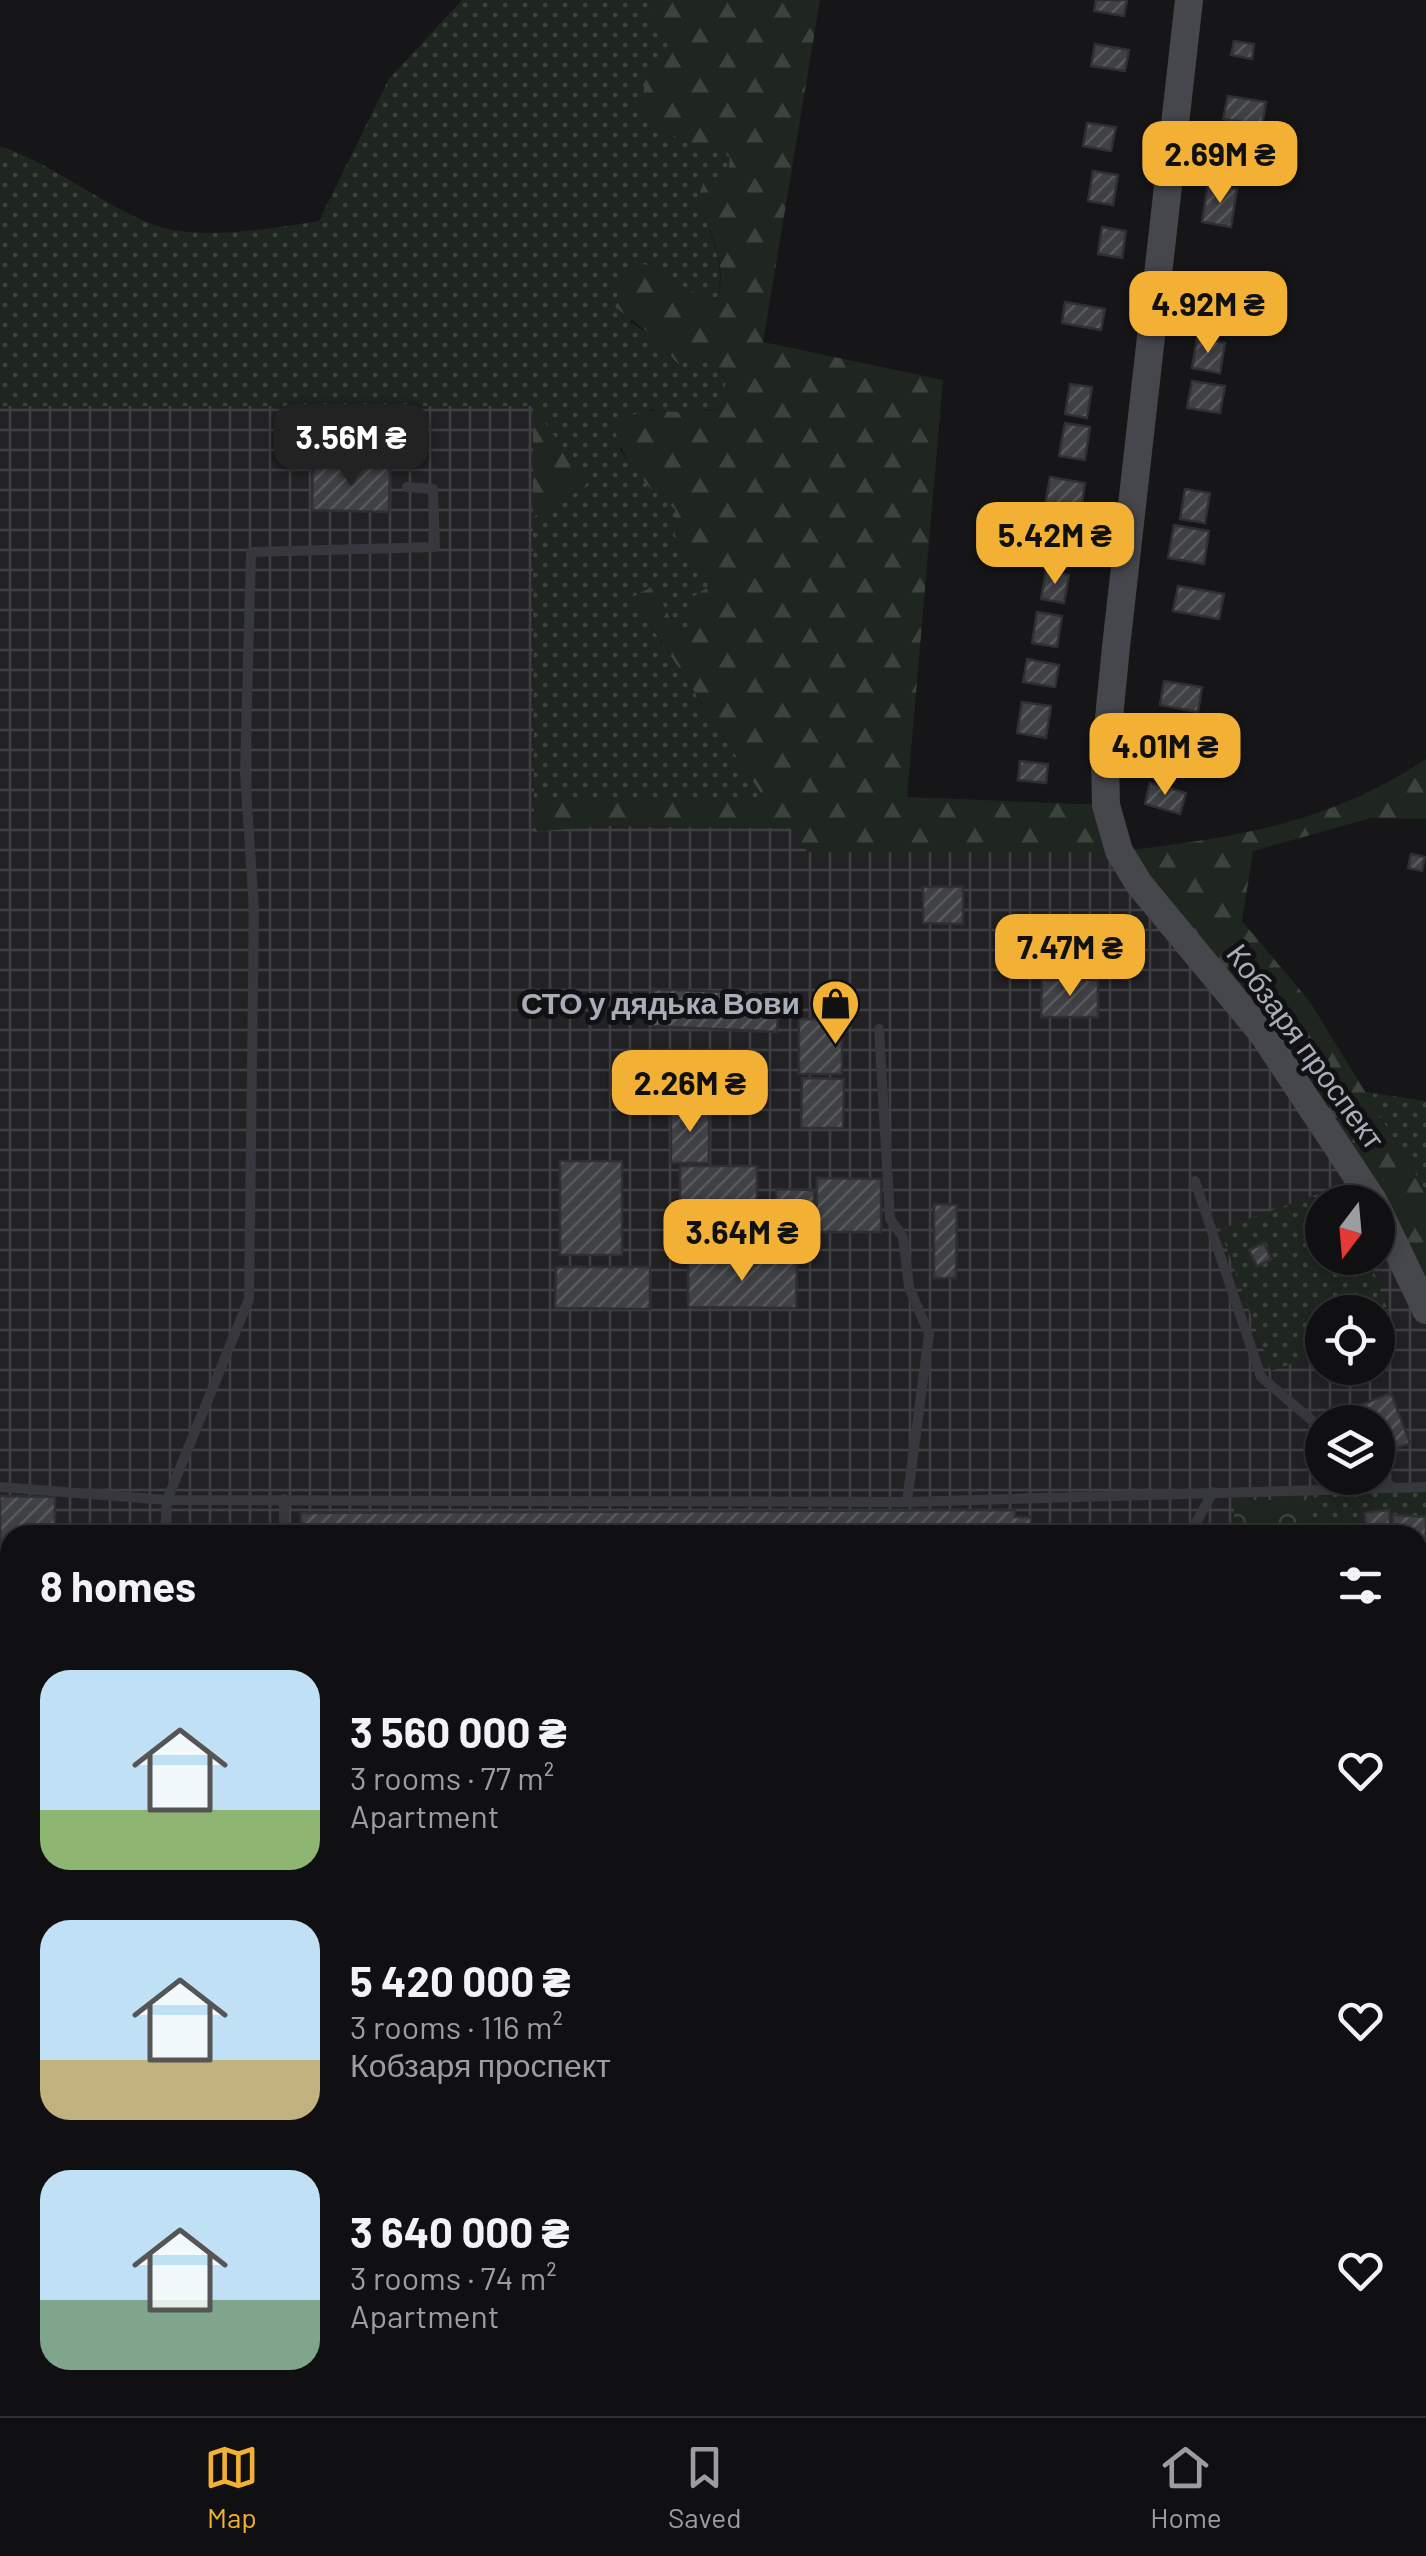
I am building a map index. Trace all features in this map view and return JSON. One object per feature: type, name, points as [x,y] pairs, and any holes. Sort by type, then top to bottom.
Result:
[{"type":"main road","name":"Кобзаря проспект","points":[[1188,0],[1116,647],[1105,758],[1106,805],[1119,852],[1139,884],[1263,1034],[1363,1185]]},
{"type":"main road","points":[[1395,1245],[1426,1310]]},
{"type":"lane","points":[[166,1525],[167,1500],[249,1299],[254,910],[245,773],[250,552],[435,547],[433,489],[406,487]]},
{"type":"lane","points":[[879,1030],[890,1219],[903,1237],[909,1287],[929,1334],[907,1502]]},
{"type":"lane","points":[[1194,1181],[1261,1377],[1305,1415]]},
{"type":"lane","points":[[1395,1488],[1426,1487]]},
{"type":"lane","points":[[0,1488],[167,1500],[907,1502],[1305,1490]]},
{"type":"lane","points":[[1196,1525],[1214,1492]]},
{"type":"lane","points":[[284,1498],[284,1525]]},
{"type":"shaded area","points":[[0,406],[533,406],[534,831],[599,826],[790,828],[808,852],[1119,851],[1362,1185],[1305,1185],[1305,1275],[1395,1275],[1395,1245],[1426,1310],[1426,1487],[1395,1488],[1395,1405],[1305,1405],[1305,1490],[1234,1492],[1234,1525],[0,1525]]},
{"type":"green space","points":[[462,0],[654,0],[654,18],[674,43],[664,63],[646,77],[702,143],[730,157],[727,178],[698,197],[718,260],[717,299],[693,292],[644,264],[630,322],[650,334],[677,364],[693,359],[715,362],[726,383],[721,407],[682,416],[651,409],[620,450],[643,480],[675,509],[675,535],[713,584],[690,627],[677,632],[666,609],[648,622],[764,798],[534,799],[533,517],[588,485],[533,406],[0,406],[0,146],[44,165],[133,216],[173,230],[227,233],[319,221],[389,79]]},
{"type":"green space","points":[[654,0],[820,0],[763,342],[943,380],[907,797],[1106,805],[1120,851],[1201,841],[1317,813],[1354,799],[1426,759],[1426,819],[1371,818],[1253,851],[1242,921],[1310,1002],[1426,1191],[1426,1310],[1395,1245],[1395,1185],[1360,1185],[1119,852],[808,852],[790,828],[599,826],[534,832],[534,799],[764,798],[632,597],[654,586],[677,632],[690,627],[694,596],[713,584],[675,535],[675,509],[637,473],[614,428],[639,413],[690,413],[721,407],[726,382],[715,362],[693,359],[678,364],[650,334],[614,306],[624,276],[644,264],[693,292],[717,299],[720,286],[716,248],[698,198],[705,178],[727,178],[730,157],[658,130],[641,106],[646,77],[664,63],[674,43],[653,18]]},
{"type":"green space","points":[[533,406],[589,485],[533,517]]},
{"type":"green space","points":[[1365,1092],[1426,1101],[1426,1191]]},
{"type":"green space","points":[[1305,1199],[1305,1275],[1375,1275],[1382,1295],[1305,1295],[1305,1359],[1271,1371],[1220,1229]]},
{"type":"green space","points":[[1426,1487],[1426,1525],[1309,1525],[1313,1495],[1395,1495],[1395,1488]]},
{"type":"green space","points":[[1234,1491],[1305,1491],[1305,1495],[1313,1495],[1309,1525],[1234,1525]]},
{"type":"building","points":[[1096,0],[1127,0],[1124,16],[1094,11]]},
{"type":"building","points":[[1234,41],[1254,44],[1252,59],[1231,55]]},
{"type":"building","points":[[1095,44],[1129,50],[1125,71],[1091,66]]},
{"type":"building","points":[[1228,96],[1266,102],[1262,125],[1223,119]]},
{"type":"building","points":[[1087,123],[1116,127],[1111,151],[1083,146]]},
{"type":"building","points":[[1219,137],[1244,142],[1238,176],[1213,172]]},
{"type":"building","points":[[1093,171],[1118,175],[1113,205],[1088,201]]},
{"type":"building","points":[[1208,184],[1237,189],[1231,227],[1202,222]]},
{"type":"building","points":[[1102,227],[1126,231],[1122,258],[1098,254]]},
{"type":"building","points":[[1204,272],[1245,279],[1240,309],[1198,302]]},
{"type":"building","points":[[1065,302],[1105,309],[1101,330],[1062,323]]},
{"type":"building","points":[[1197,338],[1225,343],[1220,373],[1192,368]]},
{"type":"building","points":[[1192,381],[1225,386],[1220,413],[1187,408]]},
{"type":"building","points":[[1070,384],[1092,387],[1087,418],[1065,414]]},
{"type":"building","points":[[1065,423],[1090,427],[1085,460],[1059,456]]},
{"type":"building","points":[[313,465],[390,468],[389,512],[312,510]]},
{"type":"building","points":[[1050,477],[1085,483],[1080,517],[1044,511]]},
{"type":"building","points":[[1185,489],[1210,493],[1205,523],[1180,519]]},
{"type":"building","points":[[1174,525],[1209,531],[1204,564],[1168,558]]},
{"type":"building","points":[[1046,571],[1069,575],[1064,603],[1041,599]]},
{"type":"building","points":[[1178,586],[1224,594],[1219,619],[1173,611]]},
{"type":"building","points":[[1037,612],[1062,616],[1057,647],[1032,643]]},
{"type":"building","points":[[1027,659],[1059,665],[1055,687],[1023,682]]},
{"type":"building","points":[[1164,681],[1202,687],[1198,712],[1160,705]]},
{"type":"building","points":[[1022,702],[1051,706],[1046,738],[1017,733]]},
{"type":"building","points":[[1158,716],[1185,720],[1180,749],[1154,745]]},
{"type":"building","points":[[1020,761],[1048,764],[1046,783],[1018,780]]},
{"type":"building","points":[[1150,783],[1186,793],[1180,814],[1145,804]]},
{"type":"building","points":[[1411,854],[1425,857],[1422,871],[1408,868]]},
{"type":"building","points":[[923,887],[963,887],[963,924],[923,923]]},
{"type":"building","points":[[1085,917],[1124,926],[1114,966],[1075,956]]},
{"type":"building","points":[[1042,980],[1098,980],[1098,1017],[1041,1017]]},
{"type":"building","points":[[653,989],[779,994],[777,1032],[652,1026]]},
{"type":"building","points":[[799,1019],[842,1020],[842,1074],[799,1074]]},
{"type":"building","points":[[802,1078],[844,1079],[843,1128],[801,1128]]},
{"type":"building","points":[[671,1107],[709,1107],[709,1163],[671,1163]]},
{"type":"building","points":[[560,1161],[622,1161],[622,1255],[560,1255]]},
{"type":"building","points":[[680,1166],[757,1166],[757,1233],[680,1233]]},
{"type":"building","points":[[817,1178],[881,1179],[881,1232],[816,1232]]},
{"type":"building","points":[[776,1189],[814,1190],[814,1247],[775,1247]]},
{"type":"building","points":[[934,1204],[957,1205],[956,1278],[934,1278]]},
{"type":"building","points":[[1264,1243],[1271,1259],[1257,1266],[1249,1250]]},
{"type":"building","points":[[688,1260],[797,1261],[796,1308],[688,1307]]},
{"type":"building","points":[[556,1267],[650,1267],[650,1309],[555,1308]]},
{"type":"building","points":[[1391,1393],[1410,1443],[1395,1449],[1395,1405],[1360,1405]]},
{"type":"building","points":[[0,1496],[55,1497],[55,1525],[0,1525]]},
{"type":"building","points":[[1015,1510],[1015,1517],[1031,1517],[1031,1525],[301,1525],[301,1513]]},
{"type":"building","points":[[1389,1510],[1390,1524],[1366,1525],[1365,1513]]},
{"type":"building","points":[[1393,1515],[1426,1517],[1426,1525],[1392,1525]]},
{"type":"place","name":"СТО у дядька Вови","points":[[835,1046]]}]
